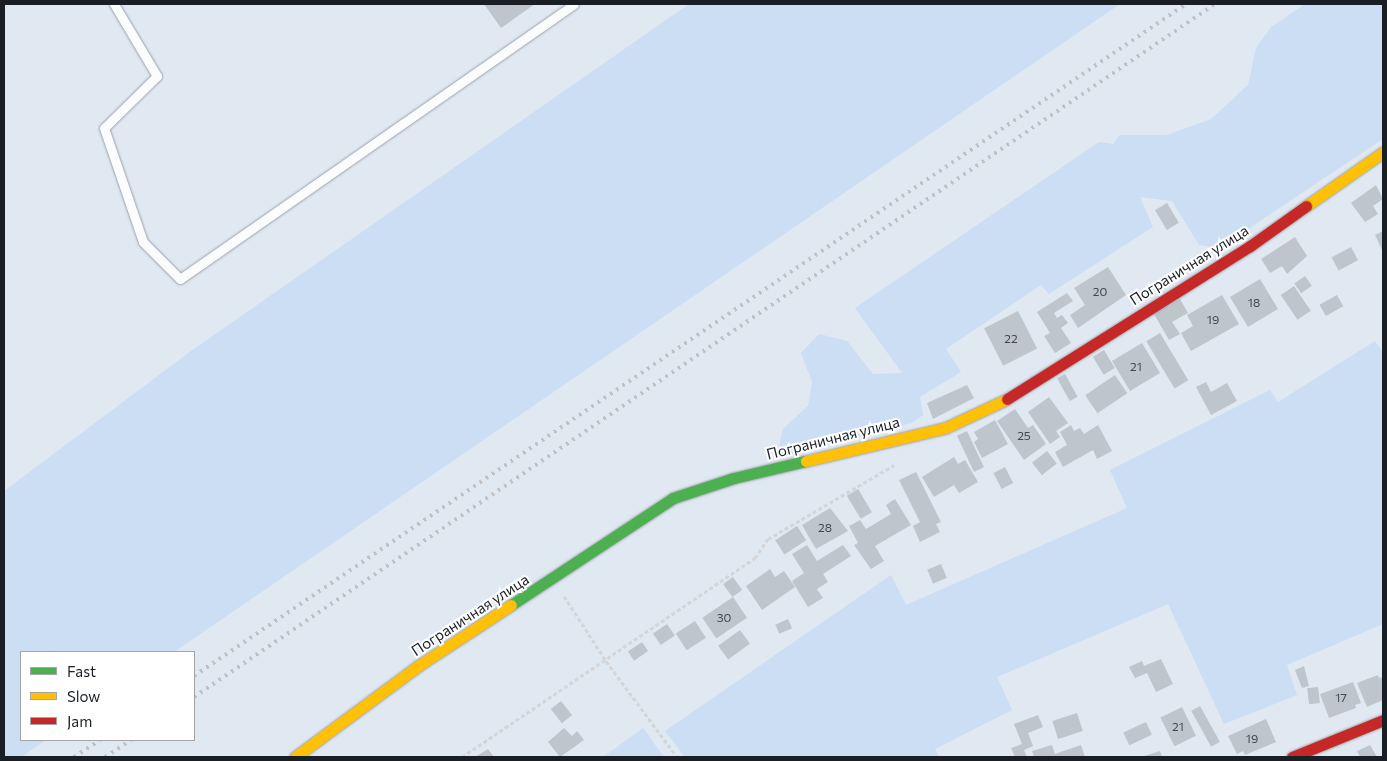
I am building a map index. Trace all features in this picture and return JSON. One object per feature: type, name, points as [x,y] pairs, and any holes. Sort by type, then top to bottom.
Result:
[{"type":"street","name":"Пограничная улица","points":[[295,757],[418,666],[495,614],[554,580],[652,510],[694,490],[945,428],[994,407],[1250,246],[1383,152]]},
{"type":"street","points":[[1292,757],[1383,720]]},
{"type":"lane","points":[[114,4],[157,76],[104,128],[142,242],[180,279],[574,4]]},
{"type":"path","points":[[462,757],[755,558],[768,539],[899,462]]},
{"type":"path","points":[[554,580],[606,661],[677,757]]},
{"type":"shaded area","points":[[689,4],[1120,4],[175,651],[20,651],[20,741],[45,741],[21,757],[4,757],[4,491],[191,351]]},
{"type":"shaded area","points":[[1305,4],[1383,4],[1383,139],[1236,237],[1213,247],[1199,245],[1172,201],[1140,197],[1153,227],[1049,294],[1041,285],[946,349],[961,372],[920,397],[923,415],[912,423],[787,455],[779,446],[783,429],[808,406],[812,382],[801,353],[819,334],[847,341],[873,374],[902,373],[855,308],[1099,142],[1113,144],[1120,135],[1167,135],[1211,119],[1248,85],[1256,48],[1271,27]]},
{"type":"shaded area","points":[[1375,341],[1383,353],[1383,624],[1287,665],[1297,695],[1224,724],[1168,604],[997,677],[1012,710],[935,749],[939,757],[685,757],[665,731],[891,575],[906,605],[1127,508],[1110,470],[1270,390],[1278,402]]},
{"type":"shaded area","points":[[643,728],[664,757],[603,757]]},
{"type":"building","points":[[484,4],[535,4],[501,28]]},
{"type":"building","points":[[1376,185],[1383,199],[1373,206],[1378,214],[1365,222],[1351,203]]},
{"type":"building","points":[[1167,203],[1179,223],[1167,230],[1155,210]]},
{"type":"building","points":[[1383,231],[1383,252],[1375,235]]},
{"type":"building","points":[[1295,237],[1307,256],[1287,274],[1282,266],[1270,273],[1261,259]]},
{"type":"building","points":[[1351,247],[1358,260],[1339,271],[1332,257]]},
{"type":"building","points":[[1108,267],[1126,295],[1078,328],[1070,315],[1085,305],[1074,288]]},
{"type":"building","points":[[1305,276],[1312,286],[1301,293],[1294,283]]},
{"type":"building","points":[[1260,279],[1278,309],[1248,327],[1230,297]]},
{"type":"building","points":[[1294,286],[1311,311],[1298,320],[1281,295]]},
{"type":"building","points":[[1067,293],[1073,301],[1054,313],[1057,318],[1062,315],[1068,323],[1061,328],[1071,343],[1055,353],[1044,336],[1050,333],[1037,312]]},
{"type":"building","points":[[1222,295],[1239,324],[1191,351],[1181,333],[1193,326],[1187,315]]},
{"type":"building","points":[[1337,295],[1343,306],[1326,316],[1320,305]]},
{"type":"building","points":[[1180,299],[1188,313],[1172,322],[1180,334],[1169,340],[1154,314]]},
{"type":"building","points":[[1018,311],[1037,348],[1003,366],[984,328]]},
{"type":"building","points":[[1160,333],[1188,380],[1175,388],[1146,341]]},
{"type":"building","points":[[1142,343],[1160,373],[1130,391],[1112,361]]},
{"type":"building","points":[[1104,350],[1115,368],[1104,375],[1093,357]]},
{"type":"building","points":[[1065,374],[1078,397],[1070,401],[1057,378]]},
{"type":"building","points":[[1115,375],[1127,393],[1097,413],[1085,395]]},
{"type":"building","points":[[1206,382],[1211,392],[1227,383],[1237,401],[1211,415],[1196,387]]},
{"type":"building","points":[[967,385],[974,398],[933,419],[927,403]]},
{"type":"building","points":[[1049,397],[1068,423],[1056,431],[1060,437],[1050,444],[1028,412]]},
{"type":"building","points":[[1015,409],[1028,428],[1033,425],[1046,444],[1024,460],[997,421]]},
{"type":"building","points":[[995,420],[1008,444],[982,458],[974,442],[978,439],[974,432]]},
{"type":"building","points":[[1071,425],[1074,431],[1080,428],[1084,434],[1098,425],[1112,451],[1097,459],[1093,450],[1063,467],[1055,452],[1067,445],[1060,432]]},
{"type":"building","points":[[967,431],[984,467],[974,472],[957,436]]},
{"type":"building","points":[[1047,451],[1057,464],[1042,475],[1032,463]]},
{"type":"building","points":[[954,457],[958,464],[965,460],[978,482],[959,493],[954,485],[934,497],[922,477]]},
{"type":"building","points":[[1005,467],[1013,483],[1002,489],[993,473]]},
{"type":"building","points":[[916,472],[941,522],[936,524],[940,532],[920,542],[913,526],[920,522],[899,480]]},
{"type":"building","points":[[858,489],[872,512],[861,519],[847,496]]},
{"type":"building","points":[[895,499],[911,525],[875,546],[884,561],[871,569],[854,545],[858,543],[849,526],[860,520],[866,529],[891,514],[886,505]]},
{"type":"building","points":[[830,508],[848,531],[816,549],[802,525]]},
{"type":"building","points":[[797,526],[806,540],[784,554],[775,540]]},
{"type":"building","points":[[807,545],[817,561],[843,545],[851,556],[823,574],[828,582],[817,589],[823,598],[808,607],[792,581],[804,573],[792,554]]},
{"type":"building","points":[[941,564],[947,578],[933,584],[927,570]]},
{"type":"building","points":[[770,569],[775,577],[784,571],[795,587],[762,610],[746,586]]},
{"type":"building","points":[[733,577],[742,590],[732,597],[723,584]]},
{"type":"building","points":[[733,597],[747,618],[716,638],[702,618]]},
{"type":"building","points":[[788,619],[792,628],[779,634],[775,625]]},
{"type":"building","points":[[695,621],[706,638],[687,650],[676,634]]},
{"type":"building","points":[[667,624],[675,636],[661,645],[653,634]]},
{"type":"building","points":[[740,630],[750,644],[728,660],[718,646]]},
{"type":"building","points":[[642,642],[648,651],[634,661],[628,652]]},
{"type":"building","points":[[1161,659],[1173,684],[1156,692],[1147,673],[1135,678],[1129,667],[1142,661],[1144,666]]},
{"type":"building","points":[[1304,666],[1309,686],[1302,688],[1295,670]]},
{"type":"building","points":[[1378,675],[1379,678],[1383,677],[1383,700],[1367,707],[1357,683]]},
{"type":"building","points":[[1353,682],[1361,703],[1355,705],[1356,708],[1329,718],[1320,694]]},
{"type":"building","points":[[1318,687],[1320,703],[1309,704],[1307,688]]},
{"type":"building","points":[[561,701],[572,715],[562,723],[551,709]]},
{"type":"building","points":[[1200,706],[1220,742],[1211,747],[1191,711]]},
{"type":"building","points":[[1182,707],[1196,736],[1174,746],[1160,718]]},
{"type":"building","points":[[1077,713],[1083,731],[1058,739],[1052,721]]},
{"type":"building","points":[[1038,715],[1043,727],[1028,733],[1033,746],[1024,750],[1027,757],[1015,757],[1011,748],[1022,744],[1014,724]]},
{"type":"building","points":[[1266,719],[1276,742],[1245,755],[1243,751],[1237,754],[1228,736]]},
{"type":"building","points":[[1146,722],[1152,735],[1129,745],[1123,733]]},
{"type":"building","points":[[564,728],[572,736],[577,731],[584,740],[560,757],[548,742]]},
{"type":"building","points":[[1052,745],[1055,754],[1081,745],[1085,757],[1034,757],[1032,751]]},
{"type":"building","points":[[1370,745],[1377,757],[1360,757],[1357,751]]},
{"type":"building","points":[[488,749],[494,757],[475,757]]},
{"type":"building","points":[[1160,751],[1162,757],[1141,757]]},
{"type":"railway","points":[[195,675],[1186,4]]},
{"type":"railway","points":[[195,696],[1215,4]]},
{"type":"railway","points":[[74,757],[98,741]]},
{"type":"railway","points":[[105,757],[129,741]]},
{"type":"traffic: fast","points":[[511,605],[673,498],[734,478],[806,461]]},
{"type":"traffic: slow","points":[[1306,206],[1383,152]]},
{"type":"traffic: slow","points":[[806,461],[945,428],[1007,399]]},
{"type":"traffic: slow","points":[[295,757],[418,666],[511,605]]},
{"type":"traffic: jam","points":[[1007,399],[1250,246],[1306,206]]},
{"type":"traffic: jam","points":[[1292,757],[1383,720]]}]
